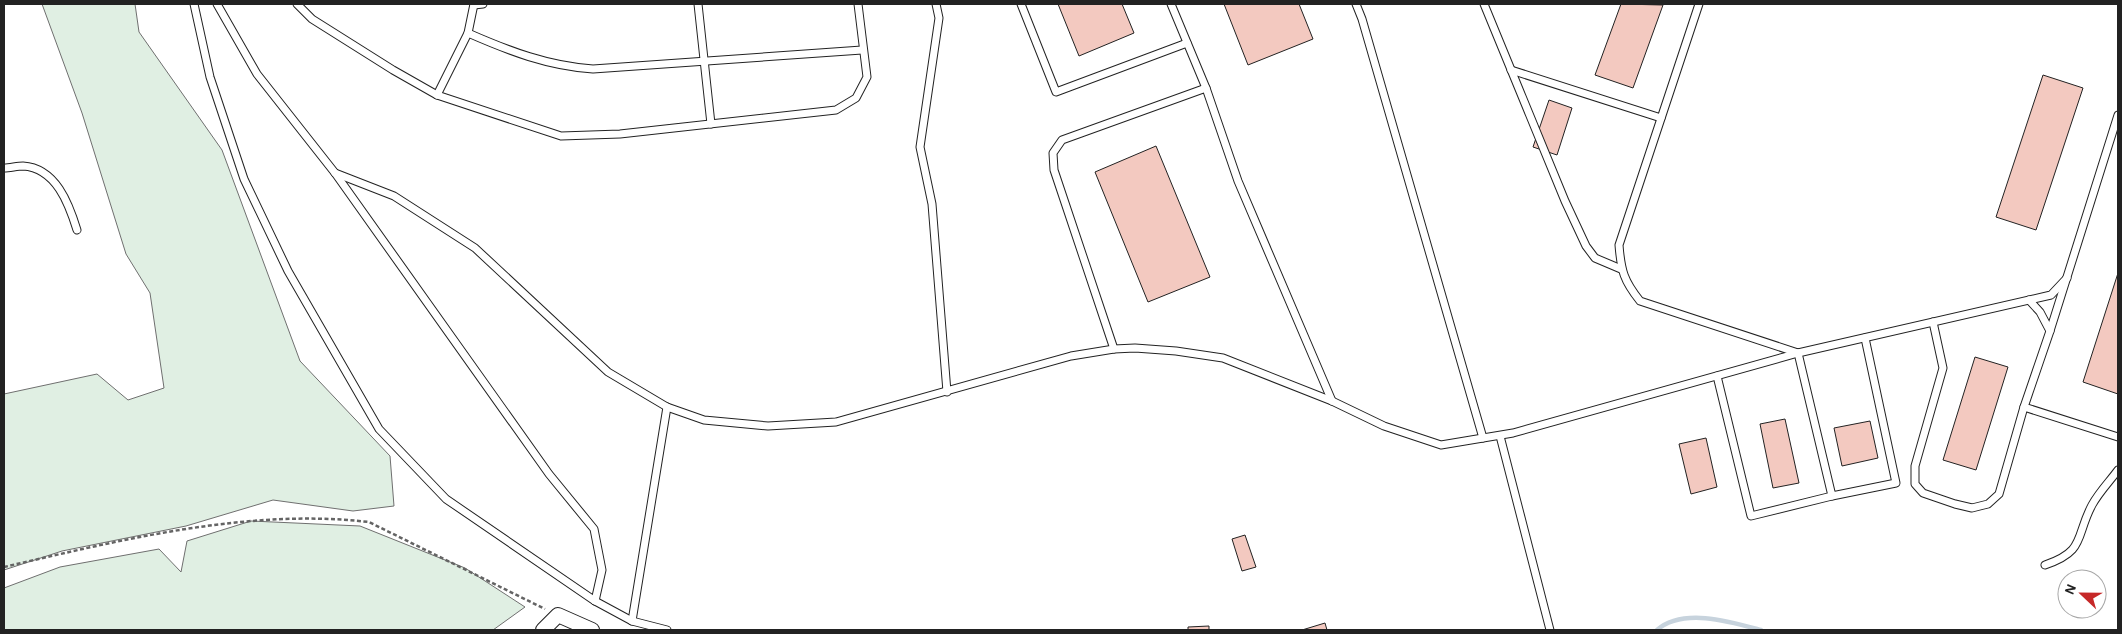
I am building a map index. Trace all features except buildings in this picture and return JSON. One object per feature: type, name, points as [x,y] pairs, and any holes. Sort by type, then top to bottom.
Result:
[{"type":"street","points":[[543,630],[558,615],[592,630]]},
{"type":"lane","points":[[194,4],[210,77],[244,179],[288,270],[379,429],[446,499],[595,601],[632,620],[667,630]]},
{"type":"lane","points":[[218,4],[257,74],[335,172],[549,474],[594,529],[602,570],[595,601]]},
{"type":"lane","points":[[297,4],[312,19],[437,95],[562,136],[620,134],[836,110],[856,98],[867,77],[862,50],[858,4]]},
{"type":"lane","points":[[437,95],[468,34],[474,4],[483,4]]},
{"type":"lane","points":[[698,4],[711,124]]},
{"type":"lane","points":[[936,4],[939,18],[920,147],[932,204],[947,392]]},
{"type":"lane","points":[[1021,4],[1056,92],[1187,43]]},
{"type":"lane","points":[[1171,4],[1206,88],[1238,181],[1332,401]]},
{"type":"lane","points":[[1356,4],[1362,19],[1483,438]]},
{"type":"lane","points":[[1484,4],[1565,201],[1586,246],[1595,258],[1621,269]]},
{"type":"lane","points":[[1699,4],[1619,245],[1621,269],[1627,284],[1640,301],[1798,353]]},
{"type":"lane","points":[[468,34],[512,52],[567,67],[592,69],[862,50]]},
{"type":"lane","points":[[1511,70],[1661,118]]},
{"type":"lane","points":[[1114,349],[1054,170],[1053,153],[1062,140],[1206,88]]},
{"type":"lane","points":[[1934,322],[1943,368],[1915,466],[1915,484],[1923,494],[1955,504],[1972,508],[1988,504],[1999,494],[2024,407],[2118,115]]},
{"type":"lane","points":[[4,168],[23,166],[40,171],[58,186],[70,209],[77,230]]},
{"type":"lane","points":[[335,172],[394,196],[475,248],[608,372],[667,407],[704,420],[778,426],[836,422],[1071,356],[1114,349],[1176,351],[1224,358],[1332,401],[1384,426],[1441,445],[1500,436],[1798,353],[2051,295],[2067,278]]},
{"type":"lane","points":[[2029,300],[2040,312],[2050,331]]},
{"type":"lane","points":[[1717,376],[1750,516],[1896,483],[1865,338]]},
{"type":"lane","points":[[1798,353],[1832,496]]},
{"type":"lane","points":[[632,620],[667,407]]},
{"type":"lane","points":[[2024,407],[2118,437]]},
{"type":"lane","points":[[1500,436],[1550,630]]},
{"type":"lane","points":[[2045,565],[2059,560],[2072,551],[2079,542],[2093,504],[2118,470]]},
{"type":"path","points":[[4,567],[132,538],[247,522],[337,518],[369,522],[558,615]]},
{"type":"green space","points":[[42,4],[135,4],[139,32],[222,150],[300,361],[390,456],[394,506],[353,511],[273,500],[186,526],[62,551],[4,570],[4,394],[97,374],[128,400],[164,388],[150,293],[126,254],[82,113]]},
{"type":"green space","points":[[251,521],[360,526],[465,568],[525,607],[493,630],[4,630],[4,588],[60,567],[159,549],[181,572],[187,541]]},
{"type":"waterway","points":[[1657,630],[1668,623],[1680,619],[1694,618],[1722,620],[1761,630]]}]
